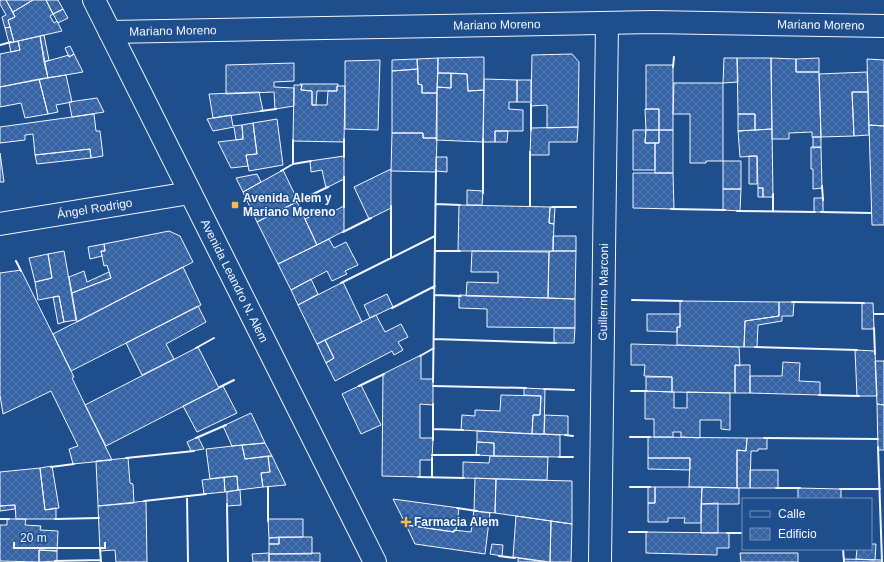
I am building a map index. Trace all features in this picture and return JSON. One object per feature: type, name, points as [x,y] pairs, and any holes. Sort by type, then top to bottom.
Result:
[{"type":"street","name":"Avenida Leandro N. Alem","points":[[94,0],[375,562]]},
{"type":"street","name":"Mariano Moreno","points":[[110,32],[653,22],[884,26]]},
{"type":"street","name":"Guillermo Marconi","points":[[600,562],[607,23]]},
{"type":"street","name":"Ángel Rodrigo","points":[[0,224],[190,193]]},
{"type":"building","points":[[0,0],[6,0],[15,17],[8,20],[10,27],[5,28],[2,17],[6,15],[0,4]]},
{"type":"building","points":[[6,0],[33,0],[13,12]]},
{"type":"building","points":[[33,0],[46,0],[53,14],[50,16],[54,23],[57,21],[62,31],[14,42],[8,20],[15,17],[13,12]]},
{"type":"building","points":[[46,0],[58,0],[63,9],[53,14]]},
{"type":"building","points":[[63,9],[68,18],[58,23],[53,14]]},
{"type":"building","points":[[10,27],[14,42],[9,43],[5,28]]},
{"type":"building","points":[[44,35],[49,60],[44,62],[40,36]]},
{"type":"building","points":[[40,36],[48,78],[0,87],[0,54],[20,50],[18,41]]},
{"type":"building","points":[[18,41],[20,50],[11,52],[9,43]]},
{"type":"building","points":[[70,46],[74,54],[69,57],[65,48]]},
{"type":"building","points":[[74,54],[83,72],[48,78],[44,62],[69,55],[69,57]]},
{"type":"building","points":[[572,54],[579,62],[578,127],[547,128],[547,105],[531,106],[532,55]]},
{"type":"building","points":[[484,57],[484,90],[468,91],[467,74],[438,73],[438,58]]},
{"type":"building","points":[[438,58],[437,93],[422,93],[422,85],[418,84],[417,59]]},
{"type":"building","points":[[724,58],[737,58],[738,82],[723,83]]},
{"type":"building","points":[[737,58],[771,58],[772,129],[755,130],[755,114],[738,114]]},
{"type":"building","points":[[771,58],[796,59],[796,72],[819,72],[821,137],[812,137],[812,132],[789,133],[789,139],[772,139]]},
{"type":"building","points":[[819,58],[819,72],[796,72],[796,59]]},
{"type":"building","points":[[417,59],[418,69],[392,71],[392,60]]},
{"type":"building","points":[[867,59],[884,60],[884,126],[869,125]]},
{"type":"building","points":[[380,60],[378,130],[345,129],[345,61]]},
{"type":"building","points":[[294,63],[294,81],[274,82],[274,87],[294,88],[294,106],[275,109],[274,92],[226,94],[226,65]]},
{"type":"building","points":[[646,65],[673,65],[673,130],[659,130],[659,109],[646,109]]},
{"type":"building","points":[[418,69],[418,84],[422,85],[422,93],[437,93],[437,138],[423,138],[423,133],[392,133],[392,71]]},
{"type":"building","points":[[867,72],[868,92],[852,92],[854,136],[821,137],[819,74]]},
{"type":"building","points":[[438,73],[451,73],[451,88],[437,87]]},
{"type":"building","points":[[451,73],[467,74],[468,91],[484,90],[483,142],[436,140],[437,87],[451,88]]},
{"type":"building","points":[[66,75],[72,102],[56,105],[58,112],[48,114],[39,79]]},
{"type":"building","points":[[39,79],[48,114],[25,118],[21,103],[0,107],[0,87]]},
{"type":"building","points":[[484,79],[517,80],[517,102],[509,102],[509,109],[523,110],[523,131],[495,131],[495,142],[483,142]]},
{"type":"building","points":[[517,80],[531,80],[531,102],[517,102]]},
{"type":"building","points":[[674,83],[723,83],[723,161],[690,163],[690,114],[673,114]]},
{"type":"building","points":[[300,84],[338,84],[338,86],[337,91],[317,91],[316,105],[312,105],[312,91],[301,90],[302,85]]},
{"type":"building","points":[[294,85],[302,85],[301,90],[312,91],[312,105],[327,105],[328,91],[337,91],[337,86],[345,86],[344,142],[293,141]]},
{"type":"building","points":[[259,92],[263,111],[213,118],[209,94]]},
{"type":"building","points":[[852,92],[868,92],[869,135],[854,136]]},
{"type":"building","points":[[97,98],[104,112],[72,117],[69,102]]},
{"type":"building","points":[[645,109],[659,109],[659,130],[646,130]]},
{"type":"building","points":[[94,114],[96,131],[100,131],[103,156],[91,158],[90,149],[35,155],[33,134],[25,135],[25,140],[0,143],[0,127]]},
{"type":"building","points":[[738,114],[755,114],[755,130],[738,131]]},
{"type":"building","points":[[231,115],[233,126],[242,125],[243,139],[236,140],[234,127],[213,131],[207,119]]},
{"type":"building","points":[[277,119],[283,165],[249,171],[246,155],[257,154],[253,123]]},
{"type":"building","points":[[253,123],[257,154],[246,155],[248,166],[231,168],[218,142],[243,139],[242,125]]},
{"type":"building","points":[[869,125],[884,126],[884,225],[872,225]]},
{"type":"building","points":[[578,127],[577,142],[549,142],[549,155],[530,155],[531,128]]},
{"type":"building","points":[[772,129],[773,197],[763,197],[763,188],[758,188],[757,156],[740,157],[738,131]]},
{"type":"building","points":[[633,130],[646,130],[645,143],[655,143],[655,170],[633,170]]},
{"type":"building","points":[[646,130],[659,130],[659,143],[645,143]]},
{"type":"building","points":[[659,130],[673,130],[673,173],[655,173],[655,143],[659,143]]},
{"type":"building","points":[[495,131],[508,131],[507,142],[495,142]]},
{"type":"building","points":[[392,133],[423,133],[423,138],[437,138],[436,172],[391,171]]},
{"type":"building","points":[[813,137],[821,137],[821,147],[813,148]]},
{"type":"building","points":[[811,147],[821,147],[822,188],[813,189]]},
{"type":"building","points":[[90,149],[91,158],[37,164],[35,155]]},
{"type":"building","points":[[0,153],[4,182],[0,182]]},
{"type":"building","points":[[344,156],[344,179],[326,188],[322,170],[311,172],[310,161]]},
{"type":"building","points":[[749,156],[757,156],[757,184],[749,184]]},
{"type":"building","points":[[436,157],[447,157],[447,172],[436,171]]},
{"type":"building","points":[[723,161],[741,161],[741,189],[723,189]]},
{"type":"building","points":[[391,169],[391,208],[369,219],[354,187]]},
{"type":"building","points":[[283,170],[298,201],[257,222],[243,192]]},
{"type":"building","points":[[633,173],[673,173],[674,209],[633,208]]},
{"type":"building","points":[[257,174],[261,182],[243,192],[236,178]]},
{"type":"building","points":[[758,188],[763,188],[763,197],[758,197]]},
{"type":"building","points":[[723,189],[741,189],[740,211],[723,210]]},
{"type":"building","points":[[467,190],[483,191],[482,205],[467,205]]},
{"type":"building","points":[[814,198],[823,198],[823,212],[814,212]]},
{"type":"building","points":[[297,202],[317,245],[278,264],[257,222]]},
{"type":"building","points":[[459,205],[550,207],[549,223],[554,224],[553,251],[458,251]]},
{"type":"building","points":[[344,206],[344,231],[317,245],[305,219],[320,212],[322,217]]},
{"type":"building","points":[[550,207],[555,207],[554,224],[549,223]]},
{"type":"building","points":[[169,231],[180,236],[193,262],[77,322],[72,293],[111,278],[107,265],[104,266],[101,251],[105,251],[104,244]]},
{"type":"building","points":[[553,236],[576,236],[576,251],[553,251]]},
{"type":"building","points":[[329,239],[334,248],[346,242],[358,265],[345,271],[347,274],[332,281],[327,271],[291,290],[278,264]]},
{"type":"building","points":[[104,244],[105,251],[101,251],[102,256],[90,259],[88,247]]},
{"type":"building","points":[[64,251],[76,320],[64,322],[59,296],[38,300],[35,282],[52,278],[48,254]]},
{"type":"building","points":[[472,251],[549,252],[548,298],[466,296],[467,282],[498,283],[498,272],[471,272]]},
{"type":"building","points":[[576,251],[575,299],[548,298],[549,252]]},
{"type":"building","points":[[48,254],[52,278],[35,282],[29,258]]},
{"type":"building","points":[[183,267],[201,305],[71,371],[53,334]]},
{"type":"building","points":[[21,270],[74,377],[72,378],[112,460],[73,464],[69,449],[78,446],[51,391],[3,414],[0,395],[0,273]]},
{"type":"building","points":[[84,271],[87,282],[109,272],[111,278],[72,293],[69,277]]},
{"type":"building","points":[[311,279],[318,294],[298,305],[291,290]]},
{"type":"building","points":[[343,282],[362,322],[317,344],[298,305]]},
{"type":"building","points":[[387,294],[393,307],[370,318],[364,305]]},
{"type":"building","points":[[459,295],[575,299],[575,328],[487,327],[487,309],[459,308]]},
{"type":"building","points":[[59,296],[64,322],[58,324],[53,297]]},
{"type":"building","points":[[680,301],[779,302],[779,316],[745,321],[744,347],[677,345],[677,327],[680,327]]},
{"type":"building","points":[[779,302],[794,302],[793,316],[782,316],[782,321],[758,325],[757,347],[744,347],[745,321],[779,316]]},
{"type":"building","points":[[862,303],[873,303],[874,329],[862,329]]},
{"type":"building","points":[[198,306],[206,322],[166,344],[174,359],[142,375],[126,343]]},
{"type":"building","points":[[647,314],[680,314],[680,327],[677,327],[677,332],[647,331]]},
{"type":"building","points":[[376,315],[385,332],[401,324],[408,337],[398,342],[403,350],[394,355],[392,351],[335,381],[326,363],[334,358],[325,340]]},
{"type":"building","points":[[554,328],[575,328],[574,343],[554,343]]},
{"type":"building","points":[[325,340],[334,358],[326,363],[317,344]]},
{"type":"building","points":[[631,344],[739,347],[740,366],[735,365],[735,393],[672,392],[672,377],[644,376],[645,365],[631,365]]},
{"type":"building","points":[[198,347],[219,388],[106,446],[85,405]]},
{"type":"building","points":[[855,350],[875,351],[877,396],[857,396]]},
{"type":"building","points":[[421,355],[421,379],[433,379],[433,405],[420,404],[420,438],[433,438],[432,460],[420,460],[420,477],[382,476],[383,374]]},
{"type":"building","points":[[875,361],[884,361],[884,405],[877,404]]},
{"type":"building","points":[[783,362],[800,363],[799,381],[820,382],[820,395],[750,393],[750,376],[782,376]]},
{"type":"building","points":[[735,365],[750,365],[750,393],[735,393]]},
{"type":"building","points":[[646,377],[672,377],[672,392],[646,391]]},
{"type":"building","points":[[361,385],[381,425],[361,434],[342,394]]},
{"type":"building","points":[[223,386],[237,413],[197,432],[183,406]]},
{"type":"building","points":[[524,388],[545,389],[544,434],[532,434],[533,415],[540,415],[541,396],[524,395]]},
{"type":"building","points":[[645,391],[674,392],[674,408],[687,408],[687,392],[730,393],[730,430],[721,429],[721,420],[700,420],[700,438],[681,437],[681,432],[673,432],[673,437],[654,437],[654,419],[645,419]]},
{"type":"building","points":[[501,395],[541,396],[540,415],[533,415],[532,434],[461,430],[462,415],[475,416],[475,410],[500,411]]},
{"type":"building","points":[[877,404],[884,405],[884,450],[878,450]]},
{"type":"building","points":[[251,413],[265,443],[232,446],[223,426]]},
{"type":"building","points":[[545,415],[568,416],[568,435],[544,434]]},
{"type":"building","points":[[477,431],[560,435],[560,457],[494,456],[494,443],[477,442]]},
{"type":"building","points":[[198,437],[204,449],[191,451],[187,442]]},
{"type":"building","points":[[648,437],[747,438],[746,451],[737,450],[737,488],[689,487],[690,458],[648,458]]},
{"type":"building","points":[[747,438],[767,438],[767,449],[751,451],[750,488],[737,488],[737,450],[746,451]]},
{"type":"building","points":[[477,442],[494,443],[494,456],[476,455]]},
{"type":"building","points":[[265,443],[272,456],[245,459],[242,445]]},
{"type":"building","points":[[242,445],[245,459],[268,456],[270,472],[261,473],[263,487],[238,490],[237,476],[210,479],[206,449]]},
{"type":"building","points":[[268,456],[272,456],[286,485],[263,487],[261,473],[270,472]]},
{"type":"building","points":[[490,456],[548,457],[547,480],[463,478],[463,462],[489,463]]},
{"type":"building","points":[[128,458],[130,483],[133,484],[134,503],[98,506],[96,461]]},
{"type":"building","points":[[648,458],[690,458],[690,470],[648,469]]},
{"type":"building","points":[[52,466],[59,508],[45,510],[40,468]]},
{"type":"building","points":[[40,468],[45,510],[56,508],[56,519],[16,519],[15,505],[0,506],[0,472]]},
{"type":"building","points":[[750,470],[778,470],[778,488],[750,488]]},
{"type":"building","points":[[237,476],[238,490],[225,492],[224,477]]},
{"type":"building","points":[[224,477],[225,492],[204,494],[202,480]]},
{"type":"building","points":[[475,478],[496,479],[495,513],[474,511]]},
{"type":"building","points":[[496,479],[572,481],[572,524],[495,513]]},
{"type":"building","points":[[648,487],[655,487],[655,503],[648,503]]},
{"type":"building","points":[[655,487],[702,487],[701,523],[684,523],[685,518],[668,518],[668,522],[648,522],[648,503],[655,503]]},
{"type":"building","points":[[702,487],[739,488],[739,504],[701,504]]},
{"type":"building","points":[[798,488],[841,489],[841,498],[798,498]]},
{"type":"building","points":[[240,490],[241,505],[227,506],[227,492]]},
{"type":"building","points":[[393,499],[459,508],[456,531],[454,530],[454,532],[406,525]]},
{"type":"building","points":[[146,501],[147,562],[116,562],[115,550],[100,551],[98,506]]},
{"type":"building","points":[[718,503],[718,533],[701,533],[701,504]]},
{"type":"building","points":[[15,505],[15,509],[0,511],[0,506]]},
{"type":"building","points":[[474,511],[490,513],[485,554],[415,544],[406,525],[454,532],[454,530],[471,532]]},
{"type":"building","points":[[516,516],[551,521],[550,562],[513,557]]},
{"type":"building","points":[[7,519],[26,519],[25,525],[41,526],[40,530],[58,531],[57,551],[39,550],[39,562],[0,561],[0,525],[7,525]]},
{"type":"building","points":[[268,519],[303,519],[303,537],[269,538]]},
{"type":"building","points":[[551,521],[572,524],[571,562],[550,562]]},
{"type":"building","points":[[646,532],[729,533],[729,548],[717,548],[717,555],[646,553]]},
{"type":"building","points":[[279,537],[312,537],[312,554],[269,554],[269,544],[279,544]]},
{"type":"building","points":[[279,537],[279,544],[269,544],[269,538]]},
{"type":"building","points":[[492,544],[503,545],[502,556],[490,554]]},
{"type":"building","points":[[872,544],[876,544],[875,560],[856,559],[857,550],[872,550]]},
{"type":"building","points":[[39,550],[57,551],[57,561],[39,562]]},
{"type":"building","points":[[269,553],[269,562],[253,562],[252,554]]},
{"type":"building","points":[[320,553],[320,562],[269,562],[269,554]]},
{"type":"building","points":[[740,553],[798,553],[798,562],[741,562]]},
{"type":"building","points":[[518,558],[545,562],[518,562]]},
{"type":"building","points":[[844,559],[882,560],[882,562],[844,562]]},
{"type":"wall","points":[[0,45],[11,42]]},
{"type":"wall","points":[[673,67],[674,57]]},
{"type":"wall","points":[[531,104],[531,130]]},
{"type":"wall","points":[[261,111],[276,109]]},
{"type":"wall","points":[[344,139],[344,157]]},
{"type":"wall","points":[[483,139],[483,193]]},
{"type":"wall","points":[[293,140],[293,164]]},
{"type":"wall","points":[[530,152],[530,206]]},
{"type":"wall","points":[[281,171],[293,164],[311,161]]},
{"type":"wall","points":[[433,382],[436,170]]},
{"type":"wall","points":[[344,177],[344,207]]},
{"type":"wall","points":[[822,186],[823,200]]},
{"type":"wall","points":[[296,202],[328,187]]},
{"type":"wall","points":[[773,194],[773,211]]},
{"type":"wall","points":[[436,204],[460,205]]},
{"type":"wall","points":[[391,206],[391,258]]},
{"type":"wall","points":[[552,207],[576,207]]},
{"type":"wall","points":[[671,209],[725,210]]},
{"type":"wall","points":[[737,211],[815,212]]},
{"type":"wall","points":[[821,212],[871,213]]},
{"type":"wall","points":[[343,232],[371,218]]},
{"type":"wall","points":[[341,283],[435,236]]},
{"type":"wall","points":[[435,251],[460,251]]},
{"type":"wall","points":[[16,261],[21,271]]},
{"type":"wall","points":[[392,308],[435,286]]},
{"type":"wall","points":[[435,295],[461,296]]},
{"type":"wall","points":[[632,300],[682,301]]},
{"type":"wall","points":[[792,302],[864,303]]},
{"type":"wall","points":[[874,314],[884,314]]},
{"type":"wall","points":[[874,328],[875,354]]},
{"type":"wall","points":[[196,348],[214,338]]},
{"type":"wall","points":[[434,339],[556,343]]},
{"type":"wall","points":[[755,347],[857,350]]},
{"type":"wall","points":[[420,356],[434,348]]},
{"type":"wall","points":[[359,386],[384,374]]},
{"type":"wall","points":[[220,387],[234,380]]},
{"type":"wall","points":[[433,386],[526,388]]},
{"type":"wall","points":[[544,389],[574,390]]},
{"type":"wall","points":[[631,391],[647,391]]},
{"type":"wall","points":[[819,395],[859,396]]},
{"type":"wall","points":[[433,404],[433,440]]},
{"type":"wall","points":[[196,438],[226,425]]},
{"type":"wall","points":[[433,429],[463,430]]},
{"type":"wall","points":[[565,435],[573,436]]},
{"type":"wall","points":[[630,437],[650,437]]},
{"type":"wall","points":[[764,438],[878,439]]},
{"type":"wall","points":[[878,447],[882,561]]},
{"type":"wall","points":[[126,458],[194,451]]},
{"type":"wall","points":[[432,455],[479,455]]},
{"type":"wall","points":[[559,457],[573,457]]},
{"type":"wall","points":[[432,458],[432,477]]},
{"type":"wall","points":[[51,467],[74,464]]},
{"type":"wall","points":[[418,477],[464,478]]},
{"type":"wall","points":[[268,487],[268,521]]},
{"type":"wall","points":[[630,487],[650,487]]},
{"type":"wall","points":[[776,488],[800,488]]},
{"type":"wall","points":[[840,489],[880,489]]},
{"type":"wall","points":[[144,501],[206,494]]},
{"type":"wall","points":[[187,496],[188,562]]},
{"type":"wall","points":[[227,504],[228,562]]},
{"type":"wall","points":[[457,508],[477,511]]},
{"type":"wall","points":[[55,519],[99,518]]},
{"type":"wall","points":[[0,519],[9,519]]},
{"type":"wall","points":[[629,532],[647,532]]},
{"type":"wall","points":[[727,533],[742,533]]},
{"type":"wall","points":[[100,549],[101,562]]},
{"type":"wall","points":[[843,550],[844,561]]},
{"type":"wall","points":[[499,556],[515,558]]},
{"type":"wall","points":[[55,561],[101,560]]},
{"type":"place","name":"Avenida Alem y Mariano Moreno","points":[[235,205]]},
{"type":"place","name":"Farmacia Alem","points":[[406,522]]}]
